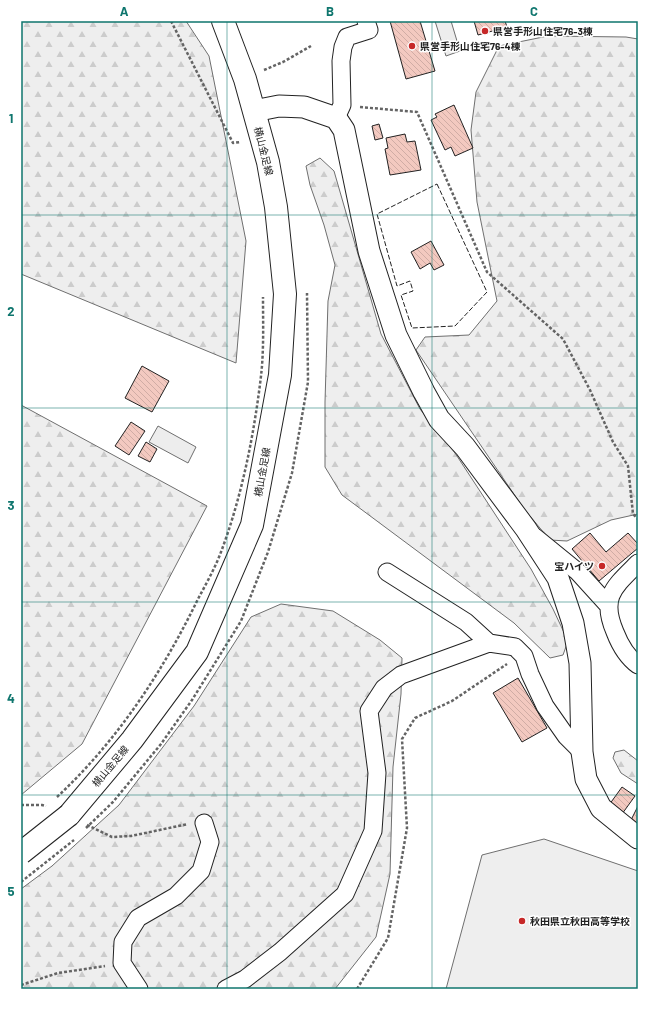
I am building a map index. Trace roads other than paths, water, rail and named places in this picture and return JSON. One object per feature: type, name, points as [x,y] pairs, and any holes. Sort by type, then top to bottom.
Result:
[{"type":"main road","name":"横山金足線","points":[[21,853],[69,815],[132,740],[197,652],[252,525],[280,375],[285,294],[276,207],[268,162],[244,79],[223,21]]},
{"type":"street","points":[[366,21],[369,30],[348,37],[342,47],[339,112],[369,251],[396,335],[439,419],[465,446],[526,530],[558,578],[573,623],[580,663],[582,752],[586,779],[601,808],[638,838]]},
{"type":"street","points":[[254,111],[280,106],[304,107],[339,112]]},
{"type":"street","points":[[526,530],[578,572],[608,605]]},
{"type":"street","points":[[638,562],[616,584],[608,605],[609,618],[620,644],[632,660],[638,665]]},
{"type":"street","points":[[387,572],[466,622],[489,644]]},
{"type":"street","points":[[226,989],[245,979],[280,952],[345,894],[373,831],[377,773],[369,711],[384,688],[401,676],[489,644],[515,647],[524,656],[545,706],[566,736],[582,752]]},
{"type":"street","points":[[139,989],[122,963],[122,942],[138,918],[176,896],[201,871],[210,842],[204,823]]},
{"type":"place","name":"県営手形山住宅76-3棟","points":[[485,31]]},
{"type":"place","name":"県営手形山住宅76-4棟","points":[[412,46]]},
{"type":"place","name":"宝ハイツ","points":[[602,566]]},
{"type":"place","name":"秋田県立秋田高等学校","points":[[522,921]]}]
